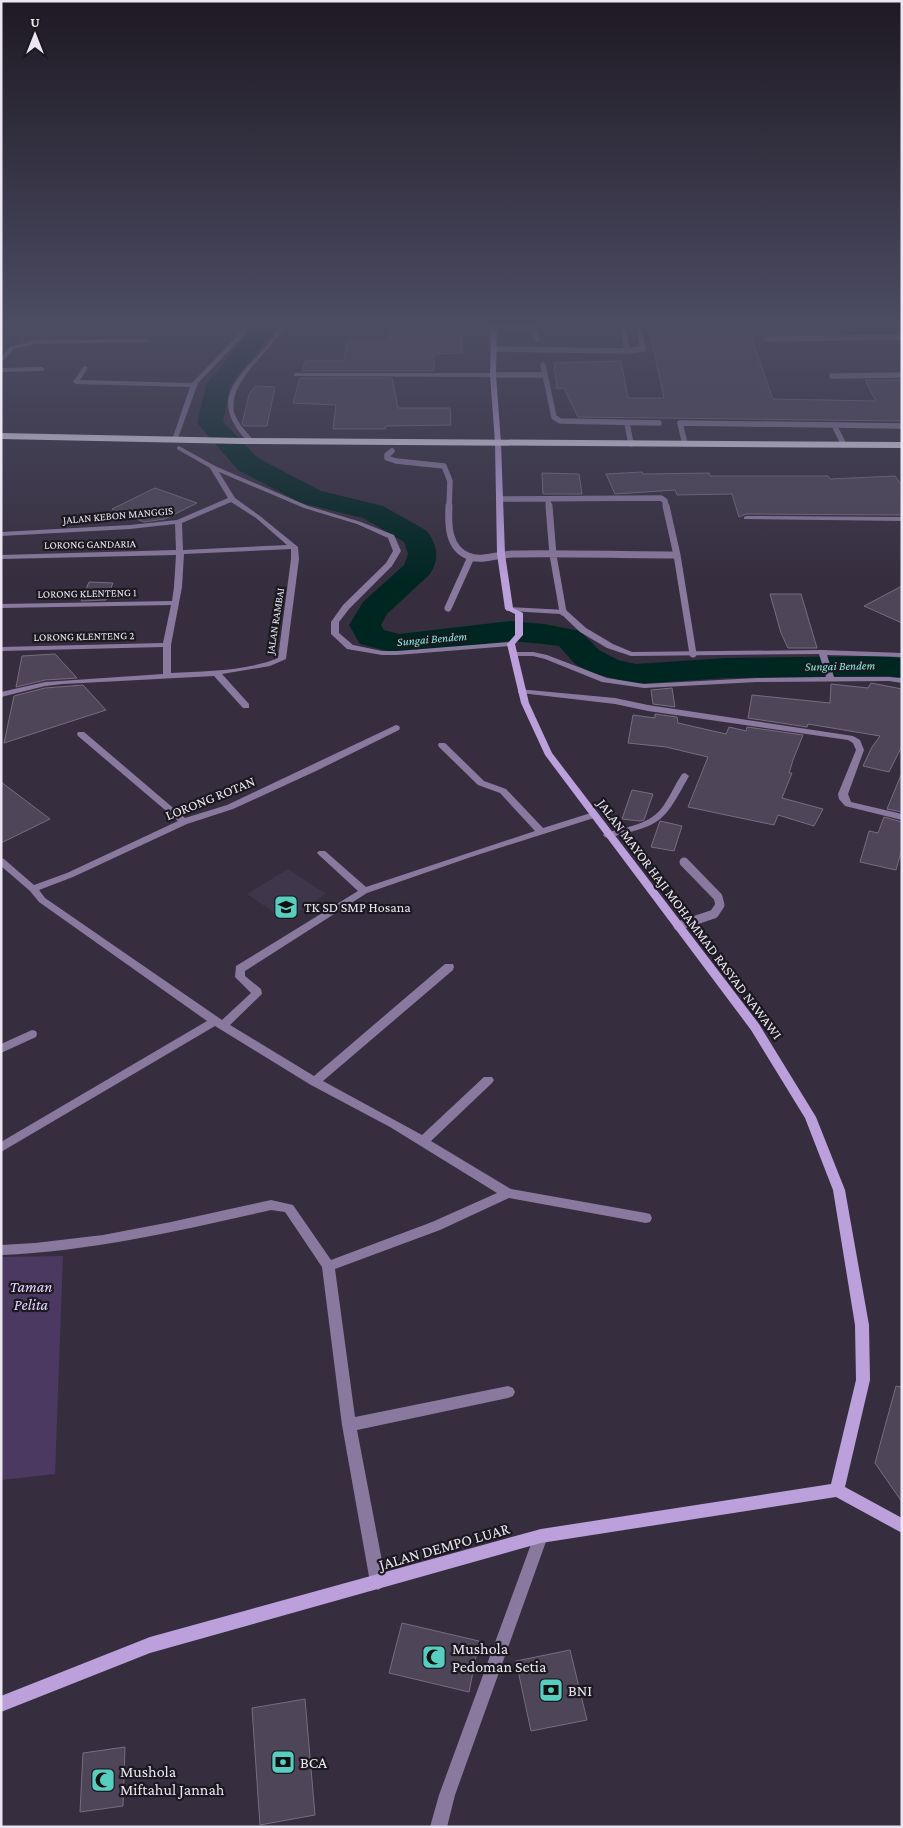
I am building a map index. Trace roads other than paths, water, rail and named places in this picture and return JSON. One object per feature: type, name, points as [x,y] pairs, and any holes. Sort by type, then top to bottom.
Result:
[{"type":"highway","points":[[1,436],[177,444],[194,448],[247,443],[902,453]]},
{"type":"highway","points":[[1,445],[177,444],[186,440],[392,451],[498,446],[631,444],[902,445]]},
{"type":"street","points":[[187,410],[177,444],[213,467],[306,507],[359,523],[392,537],[397,551],[389,564],[346,607],[335,622],[335,634],[350,647],[382,653],[397,653],[514,645],[533,654],[547,657],[605,680],[644,686],[830,677],[902,680]]},
{"type":"street","points":[[232,410],[237,428],[247,443]]},
{"type":"street","points":[[495,410],[501,554],[509,609],[562,612],[583,630],[610,646],[631,654],[902,655]]},
{"type":"street","points":[[213,467],[232,499],[258,517],[294,547]]},
{"type":"street","name":"JALAN KEBON MANGGIS","points":[[1,534],[130,527],[178,522],[232,499]]},
{"type":"street","points":[[746,518],[902,519]]},
{"type":"street","points":[[167,677],[167,645],[178,587],[180,553],[178,522]]},
{"type":"street","name":"LORONG GANDARIA","points":[[1,557],[180,553],[294,547]]},
{"type":"street","name":"JALAN RAMBAI","points":[[3,692],[63,682],[216,673],[270,664],[282,659],[295,559],[294,547]]},
{"type":"street","name":"LORONG KLENTENG 1","points":[[1,606],[174,603]]},
{"type":"street","name":"JALAN MAYOR HAJI MOHAMMAD RASYAD NAWAWI","points":[[509,609],[519,613],[514,645],[524,703],[548,754],[755,1027],[810,1117],[839,1190],[862,1325],[863,1380],[837,1490]]},
{"type":"street","name":"LORONG KLENTENG 2","points":[[1,649],[167,645]]},
{"type":"street","points":[[823,655],[830,677]]},
{"type":"street","points":[[216,673],[246,706]]},
{"type":"street","points":[[522,691],[615,701],[648,708],[850,738],[857,742],[860,750],[843,794],[844,799],[848,804],[902,817]]},
{"type":"street","name":"LORONG ROTAN","points":[[33,889],[70,875],[184,822],[230,806],[313,769],[396,728]]},
{"type":"street","points":[[81,734],[184,822]]},
{"type":"street","points":[[442,746],[481,783],[503,791],[542,832]]},
{"type":"street","points":[[608,835],[656,820],[663,814],[686,776]]},
{"type":"street","points":[[1,1148],[219,1023],[257,992],[240,978],[240,969],[364,891],[594,815]]},
{"type":"street","points":[[322,853],[364,891]]},
{"type":"street","points":[[1,861],[33,889],[42,900],[219,1023],[315,1082],[394,1124],[508,1193],[646,1218]]},
{"type":"street","points":[[315,1082],[449,967]]},
{"type":"street","points":[[1,1049],[32,1034]]},
{"type":"street","points":[[422,1142],[488,1080]]},
{"type":"street","points":[[328,1266],[436,1226],[508,1193]]},
{"type":"street","points":[[1,1250],[127,1238],[271,1205],[289,1208],[328,1266],[349,1425],[378,1582]]},
{"type":"street","points":[[349,1425],[508,1392]]},
{"type":"street","points":[[837,1490],[902,1526]]},
{"type":"street","name":"JALAN DEMPO LUAR","points":[[1,1704],[150,1645],[541,1536],[837,1490]]},
{"type":"street","points":[[438,1827],[447,1795],[541,1536]]},
{"type":"lane","points":[[552,410],[554,417],[560,421],[659,424]]},
{"type":"lane","points":[[627,423],[631,444]]},
{"type":"lane","points":[[685,444],[680,423],[902,426]]},
{"type":"lane","points":[[834,425],[844,445]]},
{"type":"lane","points":[[392,451],[387,458],[396,461],[444,466],[448,469],[450,483],[448,525],[451,539],[459,549],[470,557],[501,554],[677,555]]},
{"type":"lane","points":[[500,499],[661,498],[665,501],[677,555],[693,654]]},
{"type":"lane","points":[[548,500],[562,612]]},
{"type":"lane","points":[[448,608],[470,557]]},
{"type":"lane","points":[[678,926],[714,914],[720,905],[718,897],[684,862]]},
{"type":"waterway","name":"Sungai Bendem","points":[[213,410],[210,423],[248,464],[311,497],[373,512],[417,537],[423,554],[418,569],[374,609],[365,625],[371,637],[399,644],[510,631],[544,634],[569,638],[587,657],[607,667],[636,674],[726,668],[888,666],[902,669]]},
{"type":"place","name":"TK SD SMP Hosana","points":[[286,907]]},
{"type":"place","name":"Mushola Pedoman Setia","points":[[434,1657]]},
{"type":"place","name":"BNI","points":[[551,1690]]},
{"type":"place","name":"BCA","points":[[283,1762]]},
{"type":"place","name":"Mushola Miftahul Jannah","points":[[103,1780]]},
{"type":"park label","name":"Taman Pelita","points":[[31,1295]]}]
